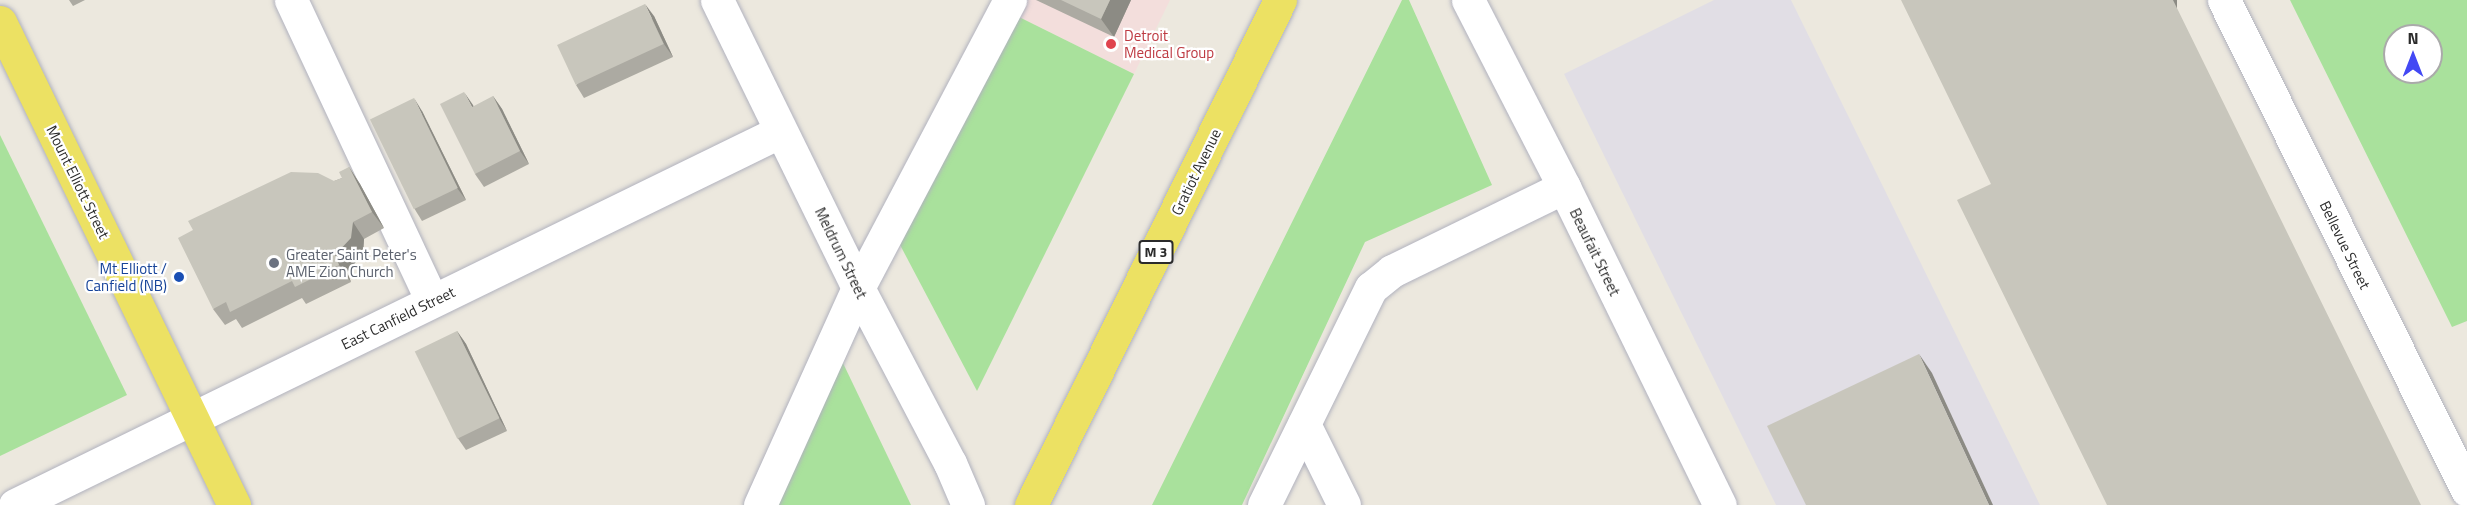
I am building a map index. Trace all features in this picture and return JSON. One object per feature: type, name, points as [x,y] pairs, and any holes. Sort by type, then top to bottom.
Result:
[{"type":"main road","name":"Gratiot Avenue","points":[[1031,505],[1280,0]]},
{"type":"main road","name":"Mount Elliott Street","points":[[0,22],[234,505]]},
{"type":"street","points":[[291,0],[432,301]]},
{"type":"street","name":"Meldrum Street","points":[[717,0],[858,288],[950,463],[968,505]]},
{"type":"street","points":[[760,505],[858,288],[1010,0]]},
{"type":"street","name":"Beaufait Street","points":[[1468,0],[1564,187],[1720,505]]},
{"type":"street","name":"Bellevue Street","points":[[2224,0],[2467,490]]},
{"type":"street","name":"East Canfield Street","points":[[15,505],[781,131]]},
{"type":"street","points":[[1264,505],[1371,288],[1392,270],[1564,187]]},
{"type":"street","points":[[1304,424],[1344,505]]},
{"type":"shaded area","name":"Detroit Medical Group","points":[[1018,0],[1170,0],[1134,74],[1011,13]]},
{"type":"shaded area","points":[[1714,0],[1791,0],[2040,505],[1776,505],[1564,74]]},
{"type":"green space","points":[[1402,0],[1409,0],[1492,185],[1365,242],[1242,505],[1152,505]]},
{"type":"green space","points":[[2290,0],[2467,0],[2467,321],[2452,327]]},
{"type":"green space","points":[[1011,13],[1134,74],[977,391],[898,241]]},
{"type":"green space","points":[[0,135],[127,395],[0,456]]},
{"type":"green space","points":[[842,361],[911,505],[776,505]]},
{"type":"building","points":[[1061,0],[1110,0],[1101,19]]},
{"type":"building","points":[[1901,0],[2173,0],[2421,505],[2107,505],[1957,200],[1991,184]]},
{"type":"building","points":[[645,4],[664,44],[576,85],[557,45]]},
{"type":"building","points":[[464,92],[472,107],[493,96],[520,151],[475,174],[440,104]]},
{"type":"building","points":[[414,98],[458,188],[414,209],[370,119]]},
{"type":"building","name":"Greater Saint Peter's AME Zion Church","points":[[349,167],[372,212],[353,222],[351,238],[335,255],[339,265],[295,287],[292,281],[230,312],[226,302],[213,309],[178,238],[193,230],[188,221],[291,172],[318,173],[334,181],[342,178],[339,172]]},
{"type":"building","points":[[457,331],[500,418],[457,439],[415,352]]},
{"type":"building","points":[[1919,354],[1989,505],[1806,505],[1767,426]]},
{"type":"place","name":"Detroit Medical Group","points":[[1111,44]]},
{"type":"place","name":"Greater Saint Peter's AME Zion Church","points":[[274,263]]},
{"type":"place","name":"Mt Elliott / Canfield (NB)","points":[[179,277]]}]
